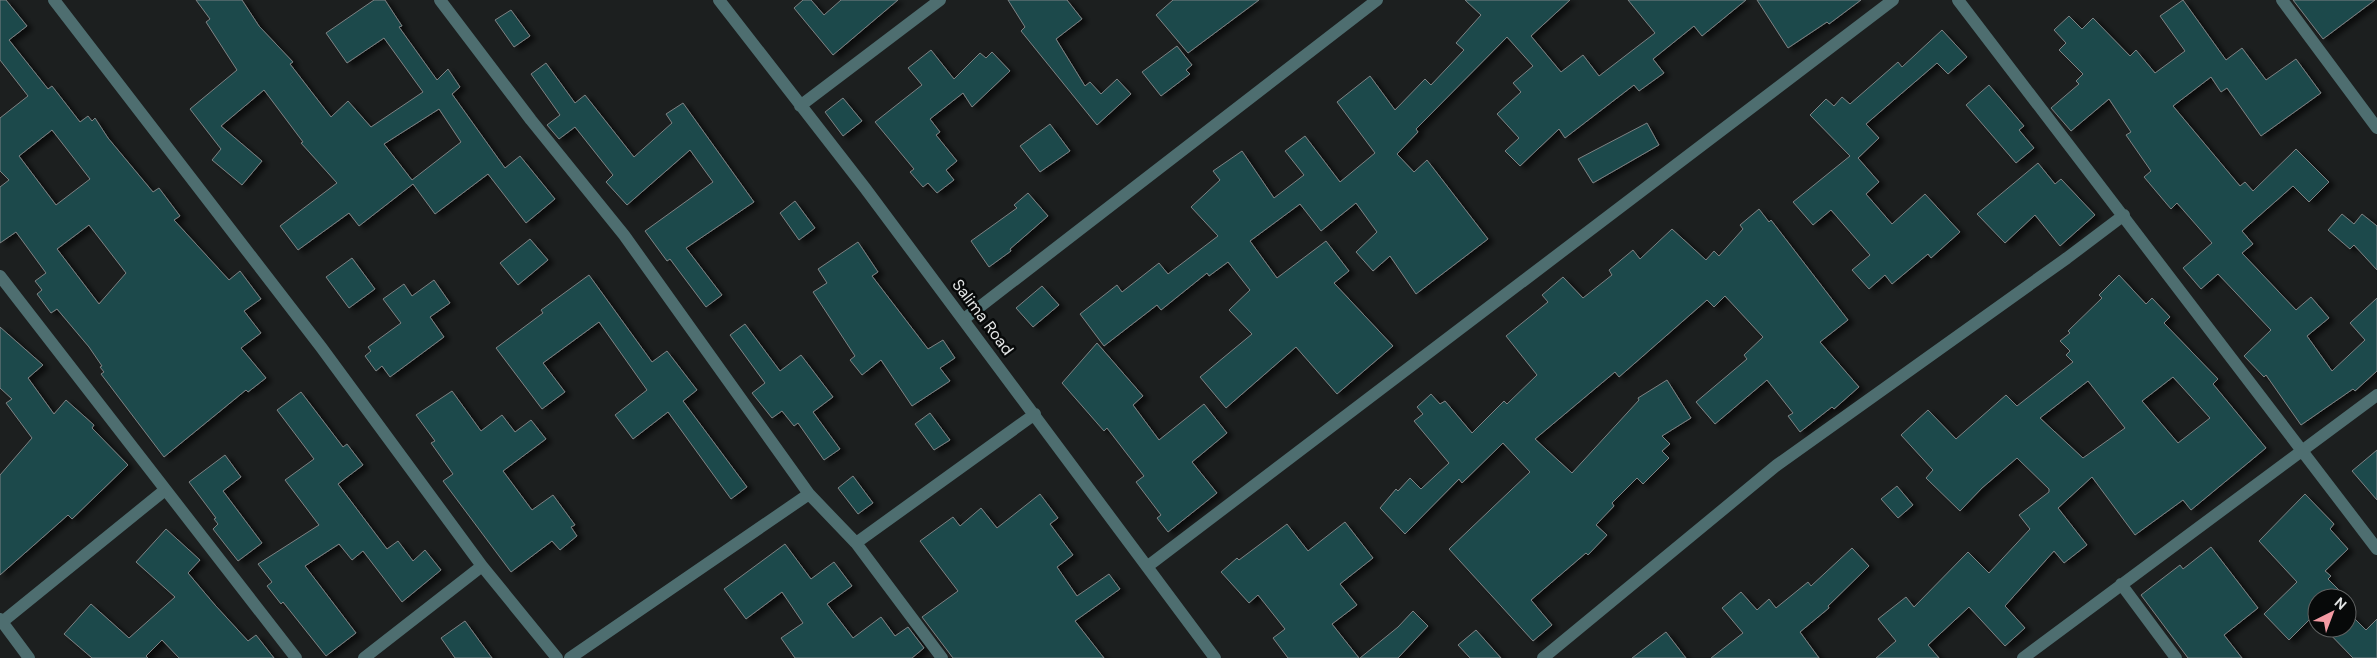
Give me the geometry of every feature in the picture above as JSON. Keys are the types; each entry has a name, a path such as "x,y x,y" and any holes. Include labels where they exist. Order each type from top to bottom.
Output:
{"street":[{"path":"54,0 309,331 482,566 558,658"},
{"path":"440,0 531,120 624,235 809,494 856,543 942,658"},
{"name":"Salima Road","path":"719,0 964,319 1215,658"},
{"path":"800,106 940,0"},
{"path":"964,319 1377,0"},
{"path":"1148,566 1892,0"},
{"path":"1958,0 2124,215 2377,549"},
{"path":"2282,0 2377,128"},
{"path":"1544,658 1777,465 2067,258 2124,215"},
{"path":"0,276 296,658"},
{"path":"2023,658 2302,452 2377,394"},
{"path":"856,543 1035,414"},
{"path":"29,658 1,621 165,490"},
{"path":"570,658 809,494"},
{"path":"364,658 482,566"},
{"path":"2121,584 2176,658"}],"building":[{"path":"0,0 6,0 27,26 9,40 48,89 52,86 80,122 88,116 92,121 95,118 108,138 153,192 159,188 180,216 174,220 229,280 240,271 261,299 244,311 261,333 241,348 266,378 248,392 246,390 164,457 101,374 104,372 100,367 102,366 89,347 57,309 51,313 37,294 42,290 35,281 46,273 16,232 0,243 0,187 9,180 0,171 0,118 28,96 0,60","holes":["52,130 90,179 56,205 19,156","89,225 126,273 99,304 57,249"]},
{"path":"196,0 242,0 259,26 293,62 290,64 331,117 348,101 371,127 423,92 384,38 347,63 326,33 374,0 385,0 402,26 399,27 437,80 448,69 460,87 452,94 505,168 520,156 555,199 526,223 488,174 435,214 413,184 359,226 349,213 298,250 280,226 337,183 301,143 303,142 264,90 221,126 262,161 242,185 212,160 221,149 190,109 237,70 206,22 210,19","holes":["439,109 461,142 412,180 384,144"]},
{"path":"803,0 811,0 824,15 841,0 898,0 833,55 794,8"},
{"path":"1008,0 1067,0 1082,19 1056,39 1085,86 1090,82 1101,94 1117,79 1131,94 1097,125 1021,31 1025,27"},
{"path":"1173,0 1259,0 1188,53 1156,15"},
{"path":"1465,0 1570,0 1531,36 1561,72 1583,55 1599,76 1655,33 1628,0 1746,0 1702,36 1694,26 1653,59 1664,73 1639,91 1634,85 1565,138 1559,129 1520,166 1505,151 1519,138 1497,114 1521,92 1513,83 1533,66 1507,37 1416,129 1418,132 1397,154 1414,172 1427,160 1488,239 1416,294 1390,256 1373,271 1356,252 1377,232 1356,203 1321,231 1300,204 1250,241 1277,278 1326,241 1349,271 1334,283 1393,346 1337,394 1296,347 1226,408 1200,377 1252,334 1229,310 1250,290 1228,262 1209,276 1207,273 1161,310 1157,305 1104,346 1080,314 1117,285 1122,292 1159,263 1168,274 1218,236 1191,207 1220,180 1213,171 1242,151 1274,198 1304,175 1285,151 1305,136 1340,182 1375,153 1337,102 1370,76 1395,110 1425,79 1431,85 1464,50 1456,43 1481,15"},
{"path":"1757,0 1861,0 1829,24 1827,22 1788,48"},
{"path":"2183,0 2226,60 2242,48 2266,80 2296,59 2321,93 2261,136 2227,88 2221,92 2211,77 2173,106 2240,186 2245,182 2253,191 2296,149 2329,182 2309,202 2293,186 2242,231 2253,244 2242,253 2296,310 2311,297 2329,318 2307,336 2332,371 2365,340 2350,323 2377,298 2377,371 2355,391 2353,389 2301,425 2266,375 2264,377 2244,356 2271,330 2218,274 2201,289 2183,268 2212,243 2177,203 2171,209 2144,177 2151,171 2126,135 2131,132 2109,99 2071,131 2051,108 2079,84 2076,81 2083,74 2059,50 2066,43 2054,30 2069,16 2082,29 2093,18 2130,56 2136,50 2155,73 2185,51 2160,16"},
{"path":"2293,0 2375,0 2323,39"},
{"path":"511,10 530,36 514,47 495,20"},
{"path":"1942,30 1967,57 1948,74 1937,63 1866,124 1879,138 1858,158 1879,182 1866,194 1892,224 1925,194 1960,232 1931,258 1928,254 1892,284 1885,275 1869,289 1852,270 1870,255 1831,210 1813,225 1793,202 1850,156 1810,115 1826,99 1834,106 1842,97 1850,104 1898,62 1902,67"},
{"path":"1177,46 1192,65 1186,70 1190,74 1161,96 1142,72"},
{"path":"931,50 954,79 980,53 986,58 992,52 1010,71 972,107 963,93 930,119 940,132 936,135 957,161 946,170 954,180 937,193 928,183 923,187 910,172 914,169 875,122 922,85 908,68"},
{"path":"546,63 575,103 585,95 634,157 672,123 666,114 683,103 754,202 686,248 722,295 706,307 670,259 667,261 645,231 713,182 690,150 627,205 606,182 613,175 575,127 559,139 547,125 560,115 531,74"},
{"path":"1989,85 2024,126 2019,130 2034,148 2016,163 1966,105"},
{"path":"843,98 862,121 843,136 825,112"},
{"path":"1647,123 1659,145 1593,183 1578,159"},
{"path":"1050,124 1070,151 1040,172 1020,146"},
{"path":"2038,163 2055,184 2061,179 2095,215 2060,246 2035,215 2005,243 1977,214"},
{"path":"1028,193 1048,216 1010,249 1011,251 989,267 971,241 1017,208 1014,205"},
{"path":"795,201 815,228 799,240 780,213"},
{"path":"1759,209 1769,222 1771,220 1848,320 1820,342 1859,387 1834,409 1832,407 1800,432 1788,416 1793,413 1767,380 1715,424 1696,402 1747,359 1744,355 1763,337 1725,296 1714,307 1707,300 1619,377 1615,372 1535,439 1572,473 1639,400 1638,398 1667,380 1691,418 1662,436 1670,444 1662,451 1669,458 1643,484 1637,478 1612,503 1614,506 1596,525 1607,535 1588,555 1586,553 1531,600 1552,625 1533,641 1449,549 1530,472 1503,443 1462,483 1459,479 1405,534 1380,508 1396,489 1398,491 1410,478 1421,489 1449,463 1414,421 1423,414 1417,407 1431,394 1440,404 1445,401 1472,433 1504,401 1507,404 1537,375 1506,336 1548,302 1542,295 1563,277 1583,298 1612,275 1609,270 1633,250 1640,259 1672,229 1706,260 1714,251 1719,256 1743,229 1740,225"},
{"path":"2342,214 2354,224 2362,214 2377,226 2377,270 2354,245 2350,249 2328,230"},
{"path":"530,239 548,260 518,285 500,263"},
{"path":"858,242 878,272 872,276 928,349 943,340 955,358 940,368 950,381 912,406 881,360 862,375 850,360 855,356 813,292 827,283 818,269"},
{"path":"352,258 375,289 349,308 326,277"},
{"path":"589,275 652,362 667,351 697,390 683,401 747,487 731,499 668,412 633,439 615,415 647,390 599,322 543,363 565,392 542,409 496,348 543,313 541,310"},
{"path":"2119,275 2146,304 2152,298 2170,317 2164,323 2218,379 2213,384 2266,448 2191,510 2183,500 2135,535 2092,477 2058,508 2087,545 2064,563 2054,551 2005,606 2025,628 2005,646 1969,607 1928,645 1939,658 1876,658 1896,641 1878,619 1906,597 1914,607 1968,552 1989,573 2030,529 2019,515 2049,492 2049,489 2017,458 1982,488 1960,511 1926,478 1933,470 1901,435 1928,410 1956,439 2006,395 2017,406 2073,362 2066,355 2070,351 2060,341 2070,333 2068,331 2102,298 2099,295","holes":["2173,377 2210,418 2178,443 2142,401","2088,381 2125,428 2083,458 2040,418"]},
{"path":"434,280 450,303 430,317 444,337 390,377 382,366 376,371 365,356 371,351 368,347 401,323 383,299 404,284 412,296"},
{"path":"1042,286 1059,305 1033,327 1016,308"},
{"path":"745,324 780,371 801,355 833,397 813,412 840,449 824,460 798,423 794,426 782,411 772,418 752,393 765,383 730,335"},
{"path":"0,327 43,365 28,378 54,414 66,400 94,425 92,428 128,465 72,519 68,515 0,575 0,475 32,438 6,403 12,399 0,388"},
{"path":"1097,343 1143,396 1133,405 1159,440 1204,404 1227,433 1192,462 1217,493 1168,532 1157,518 1161,515 1136,482 1144,476 1107,428 1104,431 1062,383"},
{"path":"452,391 481,431 502,415 515,432 531,420 546,439 503,471 532,510 553,495 575,525 571,527 577,536 560,550 552,541 511,572 443,481 453,474 431,443 435,441 416,415"},
{"path":"301,392 343,447 347,444 363,465 338,484 387,549 398,541 413,561 425,550 441,570 402,602 363,551 352,560 339,544 305,566 356,633 326,656 283,602 281,604 267,586 272,582 258,564 319,525 285,480 314,459 277,410"},
{"path":"930,413 950,440 934,450 915,424"},
{"path":"2377,450 2377,500 2352,471"},
{"path":"225,455 241,477 223,491 262,543 238,561 213,529 218,524 214,519 216,518 189,482"},
{"path":"853,476 873,503 858,514 838,488"},
{"path":"1897,486 1913,505 1898,518 1881,499"},
{"path":"1040,494 1058,518 1050,524 1073,555 1057,567 1077,596 1109,574 1120,589 1075,621 1104,658 953,658 922,617 958,591 920,541 953,517 960,526 981,508 997,528"},
{"path":"2305,494 2334,524 2330,529 2348,549 2325,571 2331,576 2328,579 2337,588 2307,588 2307,622 2289,640 2264,614 2297,582 2259,541"},
{"path":"1345,522 1373,558 1340,584 1357,605 1332,624 1359,658 1288,658 1273,638 1285,629 1258,595 1249,603 1221,572 1237,558 1239,560 1287,524 1308,551"},
{"path":"166,529 200,560 188,573 248,641 256,635 274,658 179,658 162,640 146,656 148,658 92,658 64,634 91,604 129,638 175,597 136,562"},
{"path":"785,544 811,579 834,562 852,586 827,604 853,638 881,617 895,636 908,627 924,648 912,658 795,658 781,638 803,623 782,592 746,619 724,589"},
{"path":"2211,547 2258,608 2224,635 2242,658 2188,658 2141,595 2180,565 2183,569"},
{"path":"1852,548 1869,566 1828,606 1829,608 1800,632 1819,658 1711,658 1743,633 1722,608 1741,592 1757,610 1769,599 1776,608 1808,582 1811,586"},
{"path":"1413,611 1428,626 1398,658 1360,658 1398,627"},
{"path":"2377,619 2377,658 2353,658 2334,638 2357,638 2357,621 2366,630"},
{"path":"465,621 492,658 455,658 441,638"},
{"path":"1476,630 1501,658 1470,658 1458,645"},
{"path":"1666,632 1686,658 1632,658"}]}
